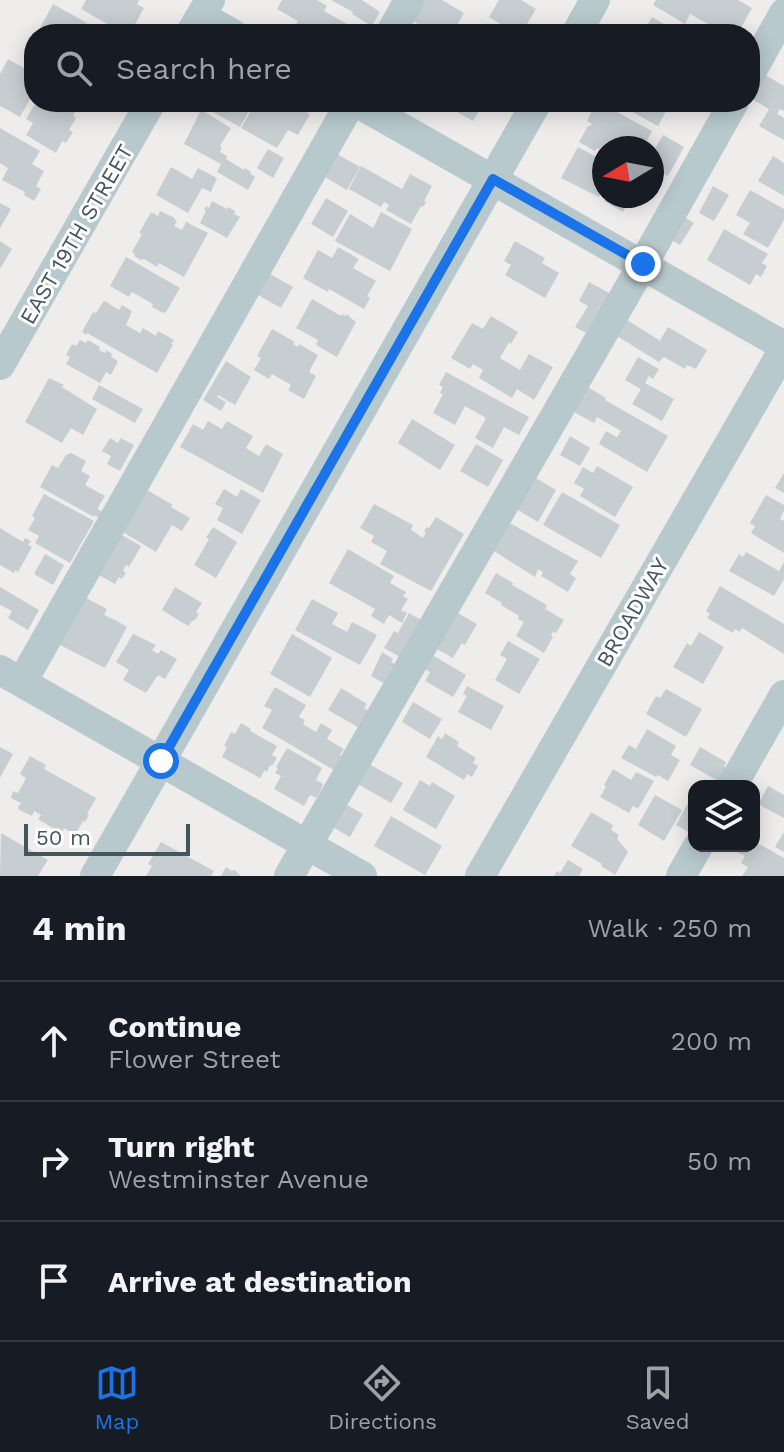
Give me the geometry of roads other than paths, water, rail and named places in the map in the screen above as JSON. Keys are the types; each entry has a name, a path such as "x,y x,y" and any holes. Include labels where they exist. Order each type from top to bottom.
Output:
{"street":[{"path":"396,24 409,0"},
{"path":"582,24 595,0"},
{"path":"760,56 784,13"},
{"name":"EAST 19TH STREET","path":"0,365 145,112"},
{"path":"348,112 11,676 362,876"},
{"path":"372,112 784,347"},
{"path":"95,876 531,112"},
{"path":"289,876 728,112"},
{"name":"BROADWAY","path":"480,876 784,347"},
{"path":"735,780 784,695"},
{"path":"681,876 695,852"}]}
